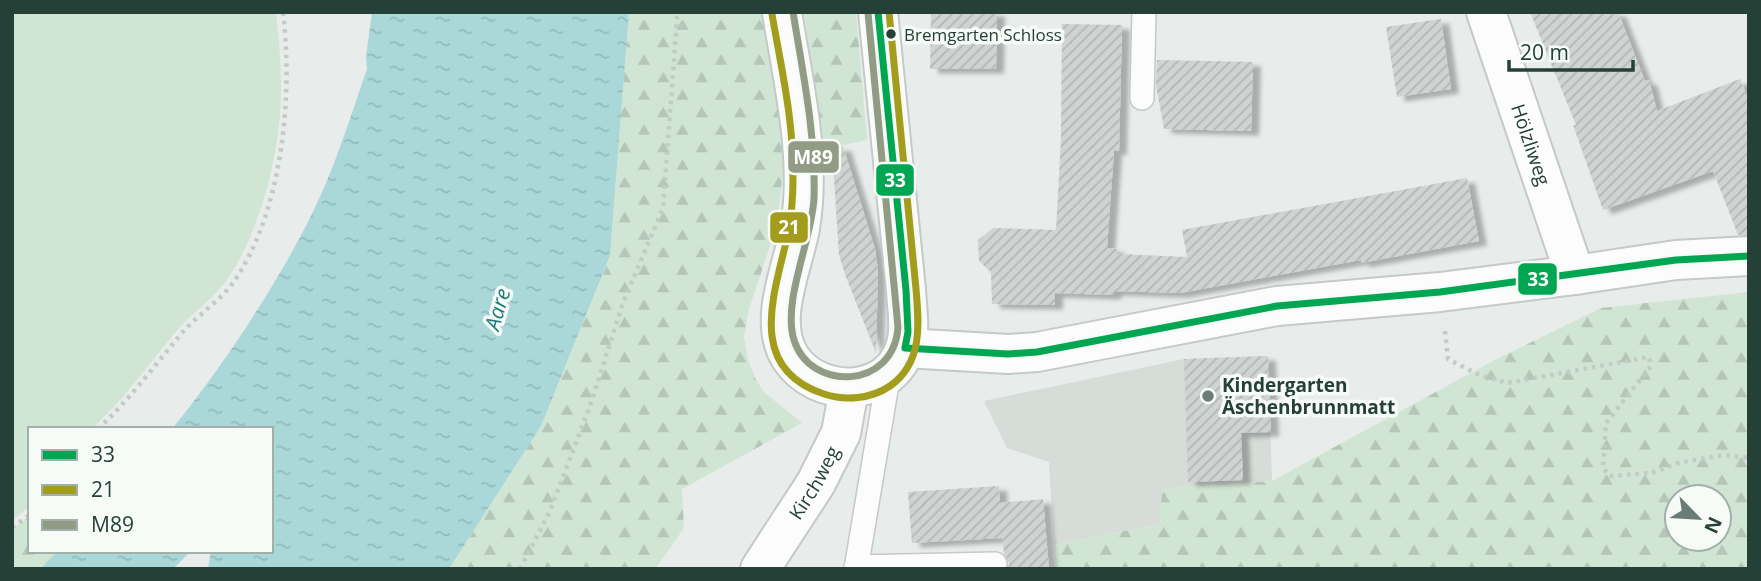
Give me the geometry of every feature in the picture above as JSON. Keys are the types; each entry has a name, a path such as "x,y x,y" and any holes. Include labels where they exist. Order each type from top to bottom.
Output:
{"street":[{"path":"782,12 804,154 800,227 783,306 781,328 789,356 805,376 831,387 849,389 877,380 897,360 908,332 878,12"},
{"name":"Hölzliweg","path":"1486,12 1575,275"},
{"path":"897,360 1037,352 1277,306 1440,292 1676,260 1749,256"},
{"name":"Kirchweg","path":"760,569 816,483 829,458 841,433 849,389"}],"lane":[{"path":"1142,98 1144,12"},
{"path":"897,360 856,568 995,565"}],"path":[{"path":"100,427 186,329 221,297 235,280 249,254 268,203 285,117 287,82 283,12"},
{"path":"520,569 550,510 590,406 623,303 663,208 677,19 675,12"},
{"path":"1464,367 1507,383 1649,357 1651,366 1606,423 1603,468 1606,473 1610,476 1652,473 1678,463 1724,455 1749,458"},
{"path":"12,527 28,516"}],"shaded area":[{"path":"1268,356 1272,481 1162,489 1160,524 1054,545 1049,462 1007,448 984,401 1184,359"}],"green space":[{"path":"12,12 276,12 281,81 279,129 269,182 242,255 218,291 182,325 125,395 93,427 28,427 28,508 12,521"},
{"path":"629,12 764,12 785,154 777,225 749,309 744,336 748,360 764,392 802,423 682,489 684,528 655,569 449,569 541,426 610,257"},
{"path":"804,12 856,12 867,140 824,149"},
{"path":"1749,292 1749,569 1056,569 1054,545 1160,524 1162,489 1272,481 1491,362 1601,308"},
{"path":"28,517 28,553 56,553 38,568 12,569 12,529"}],"water":[{"name":"Aare","path":"372,12 629,12 610,256 541,426 449,569 208,569 211,553 273,553 273,427 174,427 248,325 312,214 335,160 367,69"},
{"path":"56,553 189,553 173,569 40,569"}],"building":[{"path":"931,12 997,12 996,69 930,69"},
{"path":"1530,12 1618,12 1645,81 1649,80 1657,111 1740,79 1749,101 1749,234 1738,235 1713,171 1603,210 1573,125 1576,125"},
{"path":"1441,19 1451,89 1397,97 1386,27"},
{"path":"1062,24 1122,25 1119,151 1114,150 1107,248 1117,249 1117,254 1187,257 1182,230 1467,178 1479,241 1180,293 1055,293 1055,305 992,304 991,272 979,261 978,240 993,228 1056,230 1061,139"},
{"path":"1157,60 1253,62 1251,131 1164,129 1156,85"},
{"path":"843,146 875,249 878,271 876,353 839,255 832,148"},
{"path":"1268,356 1271,432 1241,433 1243,480 1188,482 1184,359"},
{"path":"999,486 1000,503 1043,499 1049,569 1008,569 1009,563 1004,553 1002,538 912,543 908,492"}],"transit line":[{"name":"M89","path":"793,12 811,128 814,198 795,289 791,324 794,340 803,357 816,369 850,377 868,373 882,363 893,348 898,327 868,13"},
{"name":"33","path":"878,12 906,290 908,332 905,348"},
{"name":"21","path":"772,14 783,74 793,156 789,229 773,300 771,324 774,345 782,365 798,382 824,394 849,398 875,394 901,377 914,354 918,329 889,12"},
{"name":"33","path":"905,348 1008,354 1037,352 1277,306 1440,292 1676,260 1749,256"}],"place":[{"name":"Bremgarten Schloss","path":"891,34"},
{"name":"Kindergarten Äschenbrunnmatt","path":"1208,396"}]}
